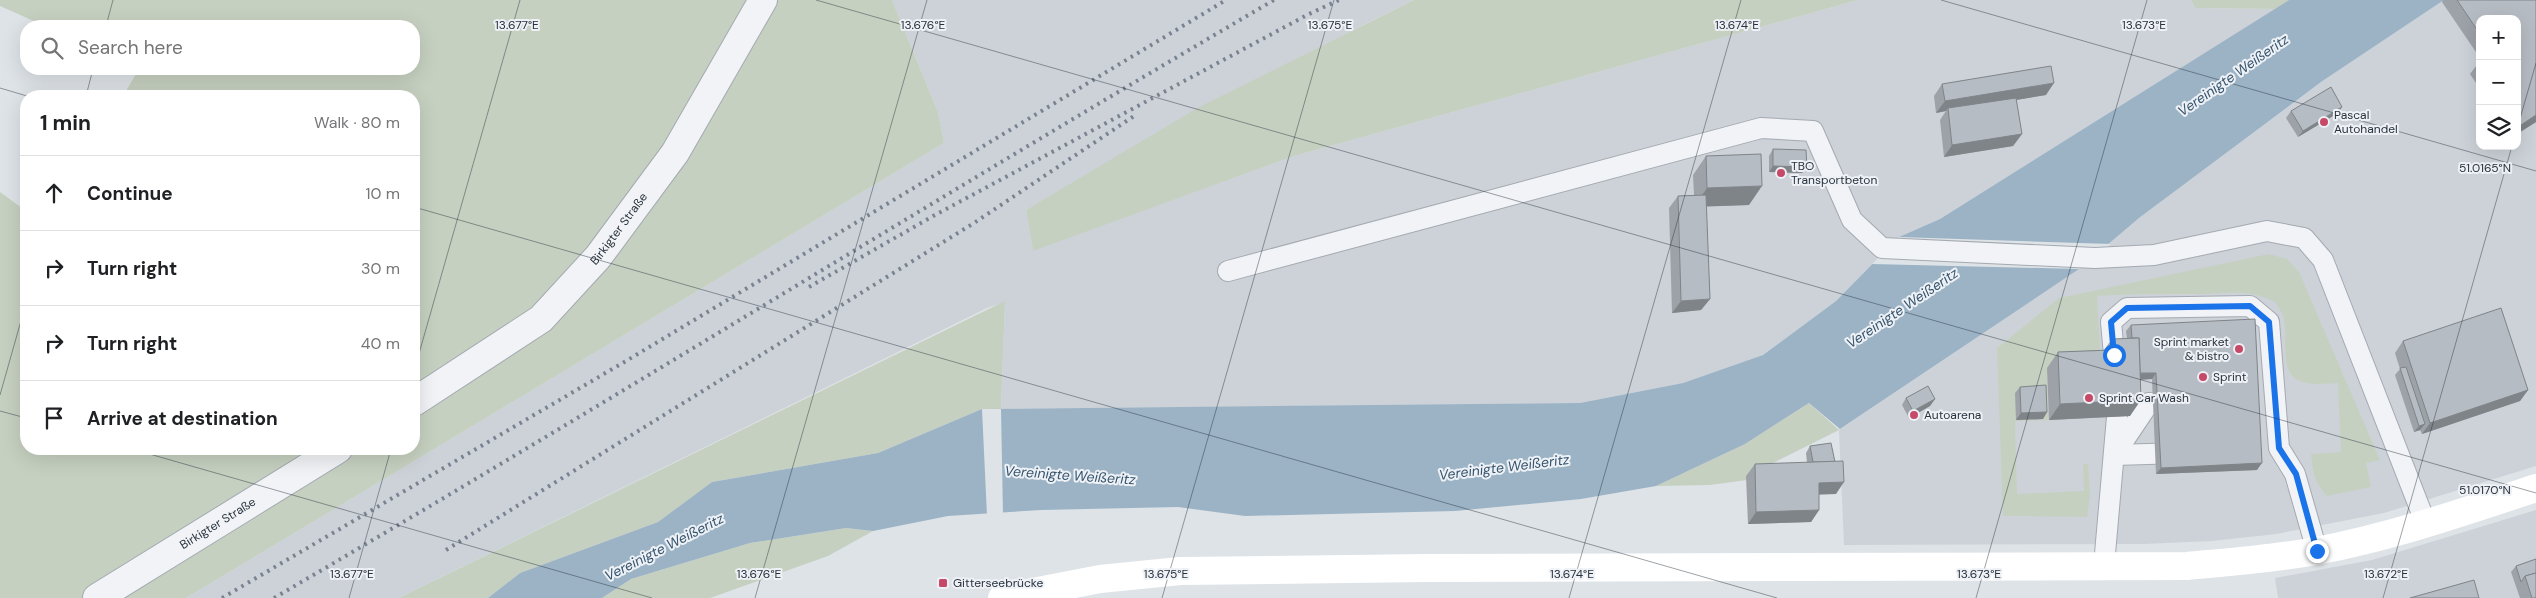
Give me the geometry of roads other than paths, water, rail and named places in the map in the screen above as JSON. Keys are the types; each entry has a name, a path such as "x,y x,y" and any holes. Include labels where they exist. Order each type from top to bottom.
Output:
{"main road":[{"path":"1002,598 1100,579 1180,571 2186,566 2255,560 2317,551 2426,524 2536,488"}],"street":[{"name":"Birkigter Straße","path":"420,398 541,319 598,257 675,153 763,0"},
{"name":"Birkigter Straße","path":"97,598 328,455"}],"lane":[{"path":"1228,271 1761,128 1813,131 1852,220 1882,248 2095,258 2154,255 2268,231 2304,238 2323,260 2426,524"},
{"path":"2114,355 2111,322 2127,308 2250,306 2269,322 2265,399 2269,449 2296,474 2317,551"},
{"path":"2114,456 2149,403 2197,401"},
{"path":"2104,565 2117,417"},
{"path":"2114,456 2201,452"}],"water":[{"name":"Vereinigte Weißeritz","path":"2289,0 2444,0 2321,82 2139,218 2079,269 1840,429 1809,403 1745,444 1656,486 1581,499 1455,511 1245,516 1178,507 1041,510 948,516 873,531 846,528 750,543 631,579 602,598 488,598 520,573 658,522 712,482 878,453 982,409 1580,403 1683,383 1763,355 1836,301 1899,237 1940,219"}],"railway":[{"path":"222,598 626,361 1226,0"},
{"path":"274,598 1274,0"},
{"path":"809,287 935,215 1307,15 1339,0"},
{"path":"446,550 974,223 1137,114"}],"place":[{"name":"Pascal Autohandel","path":"2324,122"},
{"name":"TBO Transportbeton","path":"1781,173"},
{"name":"Sprint market & bistro","path":"2239,349"},
{"name":"Sprint","path":"2203,377"},
{"name":"Sprint Car Wash","path":"2089,398"},
{"name":"Autoarena","path":"1914,415"},
{"name":"Gitterseebrücke","path":"943,583"}]}
